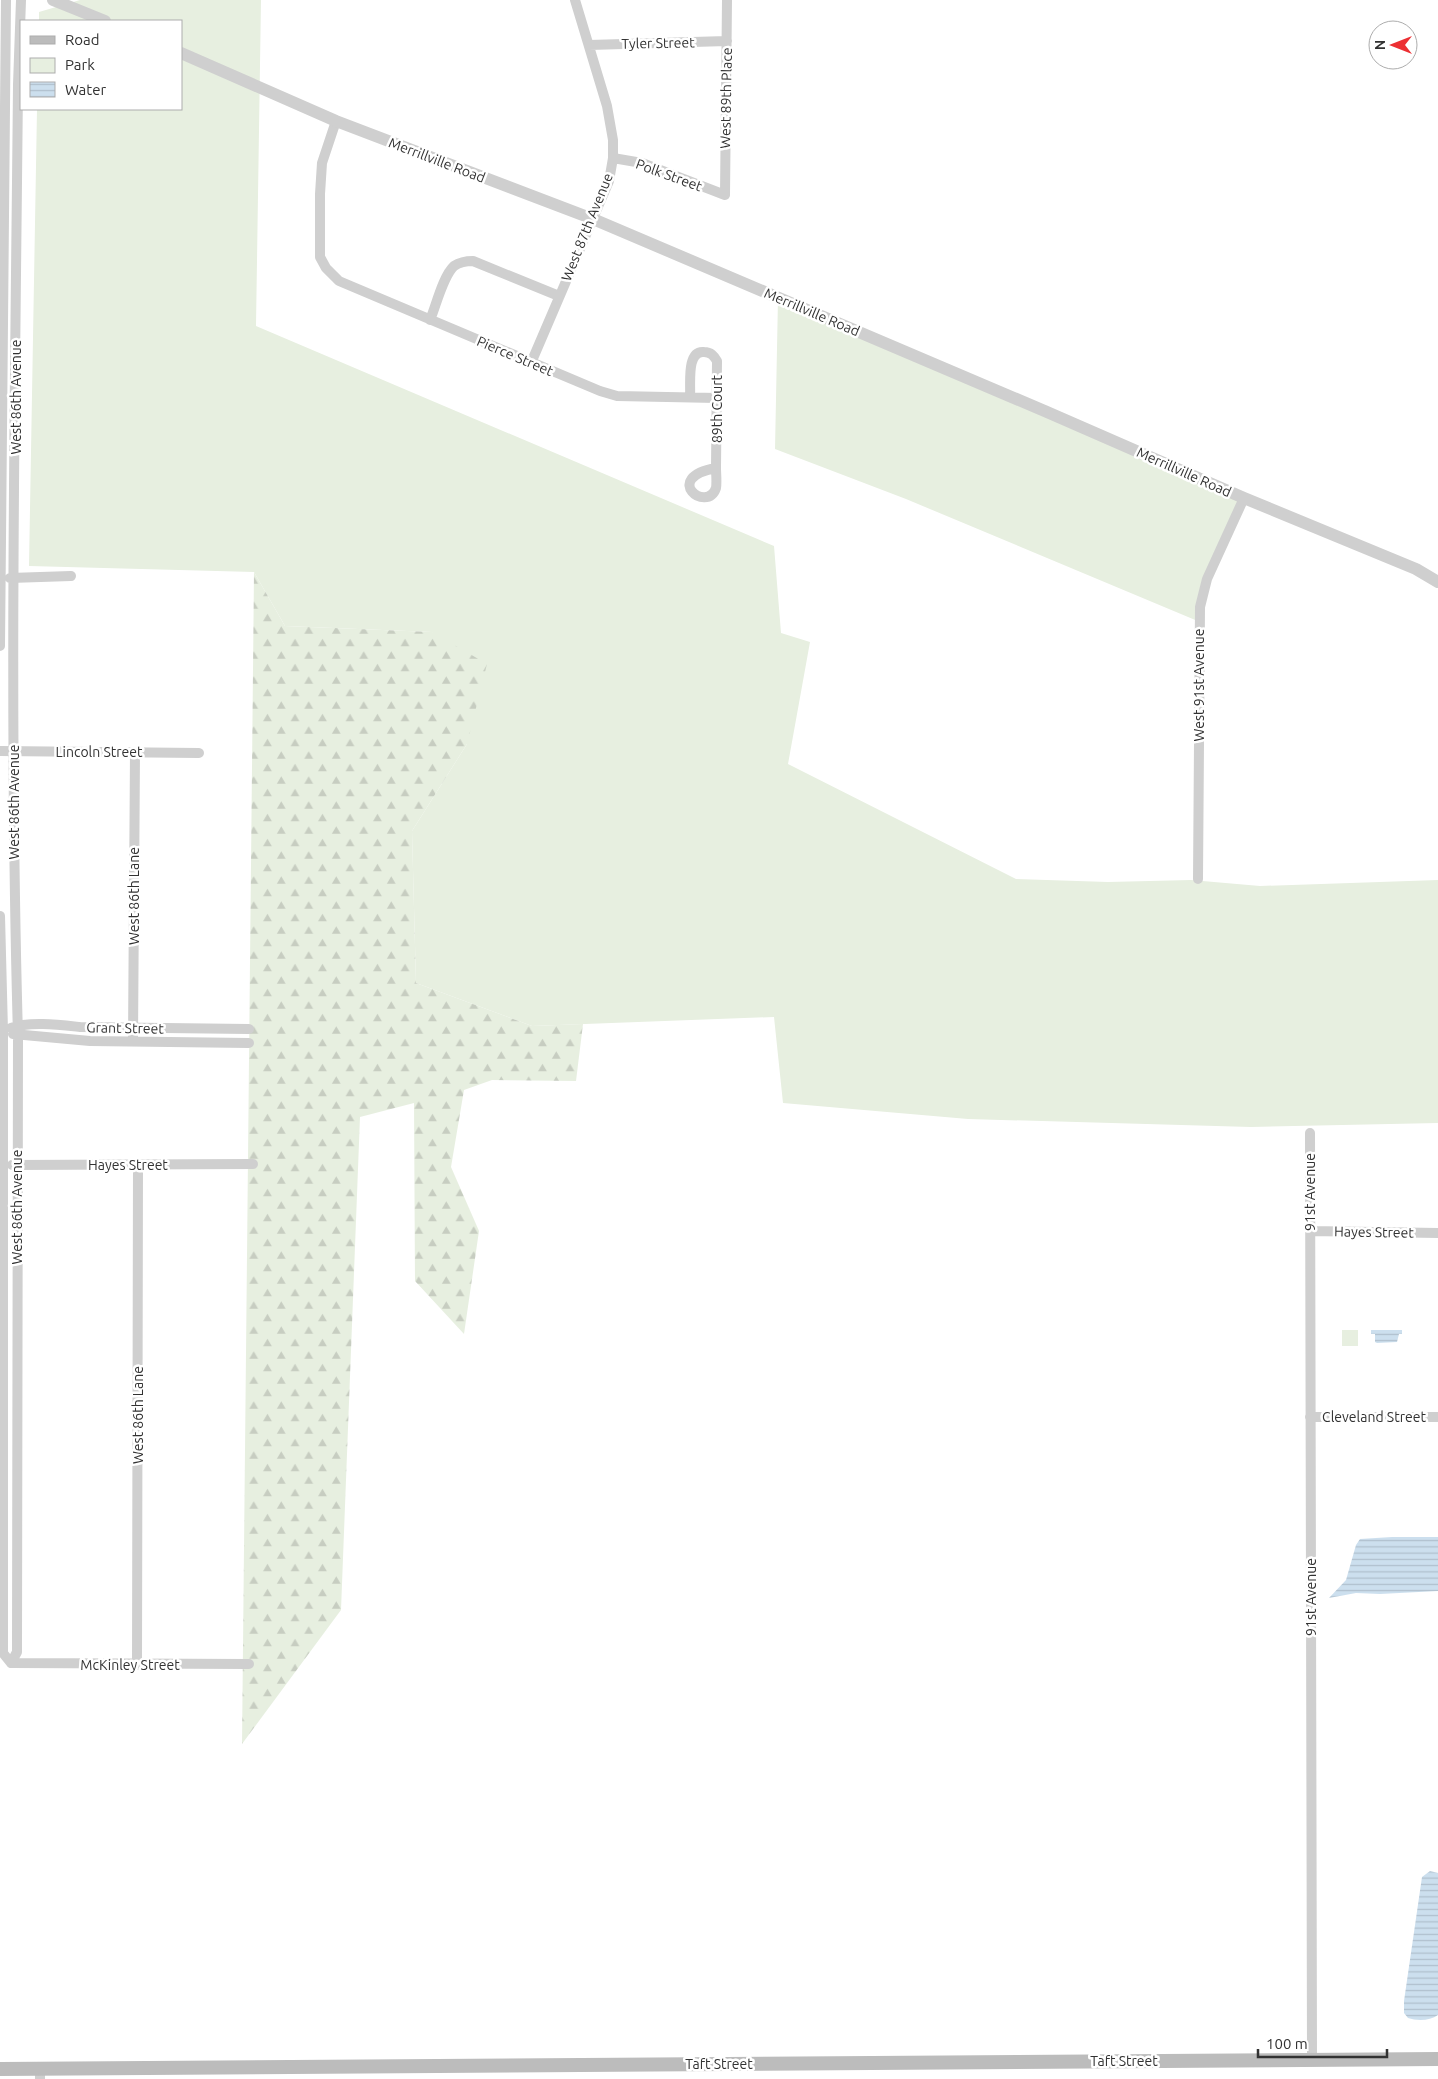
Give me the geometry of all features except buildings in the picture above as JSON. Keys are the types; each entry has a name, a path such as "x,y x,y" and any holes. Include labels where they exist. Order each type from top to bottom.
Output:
{"main road":[{"name":"Taft Street","path":"0,2069 40,2074 1438,2059"}],"street":[{"name":"West 86th Avenue","path":"0,646 2,78 6,0"},
{"name":"West 86th Avenue","path":"20,20 21,0"},
{"path":"54,0 103,20"},
{"name":"West 87th Avenue","path":"532,363 609,181 613,158 613,140 607,106 575,0"},
{"name":"West 89th Place","path":"725,195 727,0"},
{"name":"West 86th Avenue","path":"0,916 3,1166 3,1652 11,1664 17,1652 18,1031 14,944 14,578 20,28"},
{"name":"Tyler Street","path":"589,45 727,41"},
{"name":"Merrillville Road","path":"182,53 336,122 593,219 1244,498 1416,569 1438,582"},
{"path":"2,78 18,85"},
{"name":"Pierce Street","path":"336,122 322,163 320,186 320,257 326,268 339,282 616,396 717,398"},
{"name":"Polk Street","path":"613,158 642,163 725,195"},
{"path":"2,216 17,222"},
{"path":"430,320 449,272 463,262 473,261 559,296"},
{"name":"89th Court","path":"690,397 691,360 695,354 702,351 714,356 717,361 716,468"},
{"path":"1,436 16,436"},
{"name":"West 91st Avenue","path":"1198,880 1200,608 1207,579 1244,498"},
{"path":"0,578 71,576"},
{"name":"Lincoln Street","path":"0,751 199,752"},
{"name":"West 86th Lane","path":"133,1041 135,752"},
{"path":"1,944 14,944"},
{"name":"Grant Street","path":"2,1031 133,1028 249,1029"},
{"name":"Grant Street","path":"18,1031 90,1041 249,1043"},
{"name":"91st Avenue","path":"1310,1133 1312,2060"},
{"name":"Hayes Street","path":"3,1166 253,1164"},
{"name":"West 86th Lane","path":"137,1665 138,1165"},
{"name":"Hayes Street","path":"1310,1231 1438,1233"},
{"name":"Cleveland Street","path":"1310,1417 1438,1417"},
{"name":"McKinley Street","path":"11,1664 249,1664"}],"green space":[{"path":"80,0 261,0 256,326 774,546 781,633 810,642 788,764 1016,879 1108,882 1191,880 1260,886 1438,880 1438,1123 1251,1127 968,1119 783,1103 774,1017 532,1026 416,983 412,831 467,744 432,632 285,626 254,572 29,566 37,110 182,110 182,20 39,20 39,12"},
{"path":"778,298 1244,498 1207,579 1200,622 906,499 775,449"},
{"path":"254,572 285,626 432,632 487,664 467,744 412,831 416,983 532,1026 583,1024 576,1081 492,1080 464,1090 451,1167 479,1231 464,1334 415,1281 414,1103 360,1117 341,1610 242,1744"},
{"path":"1342,1330 1358,1330 1358,1346 1342,1346"}],"water":[{"path":"1371,1330 1402,1330 1402,1334 1399,1334 1397,1342 1377,1343 1375,1342 1375,1334 1371,1334"},
{"path":"1438,1537 1438,1591 1380,1594 1356,1593 1329,1598 1346,1580 1356,1545 1360,1539"},
{"path":"1430,1871 1438,1873 1438,2015 1423,2020 1415,2020 1408,2018 1404,2013 1404,2001 1422,1877"}]}
